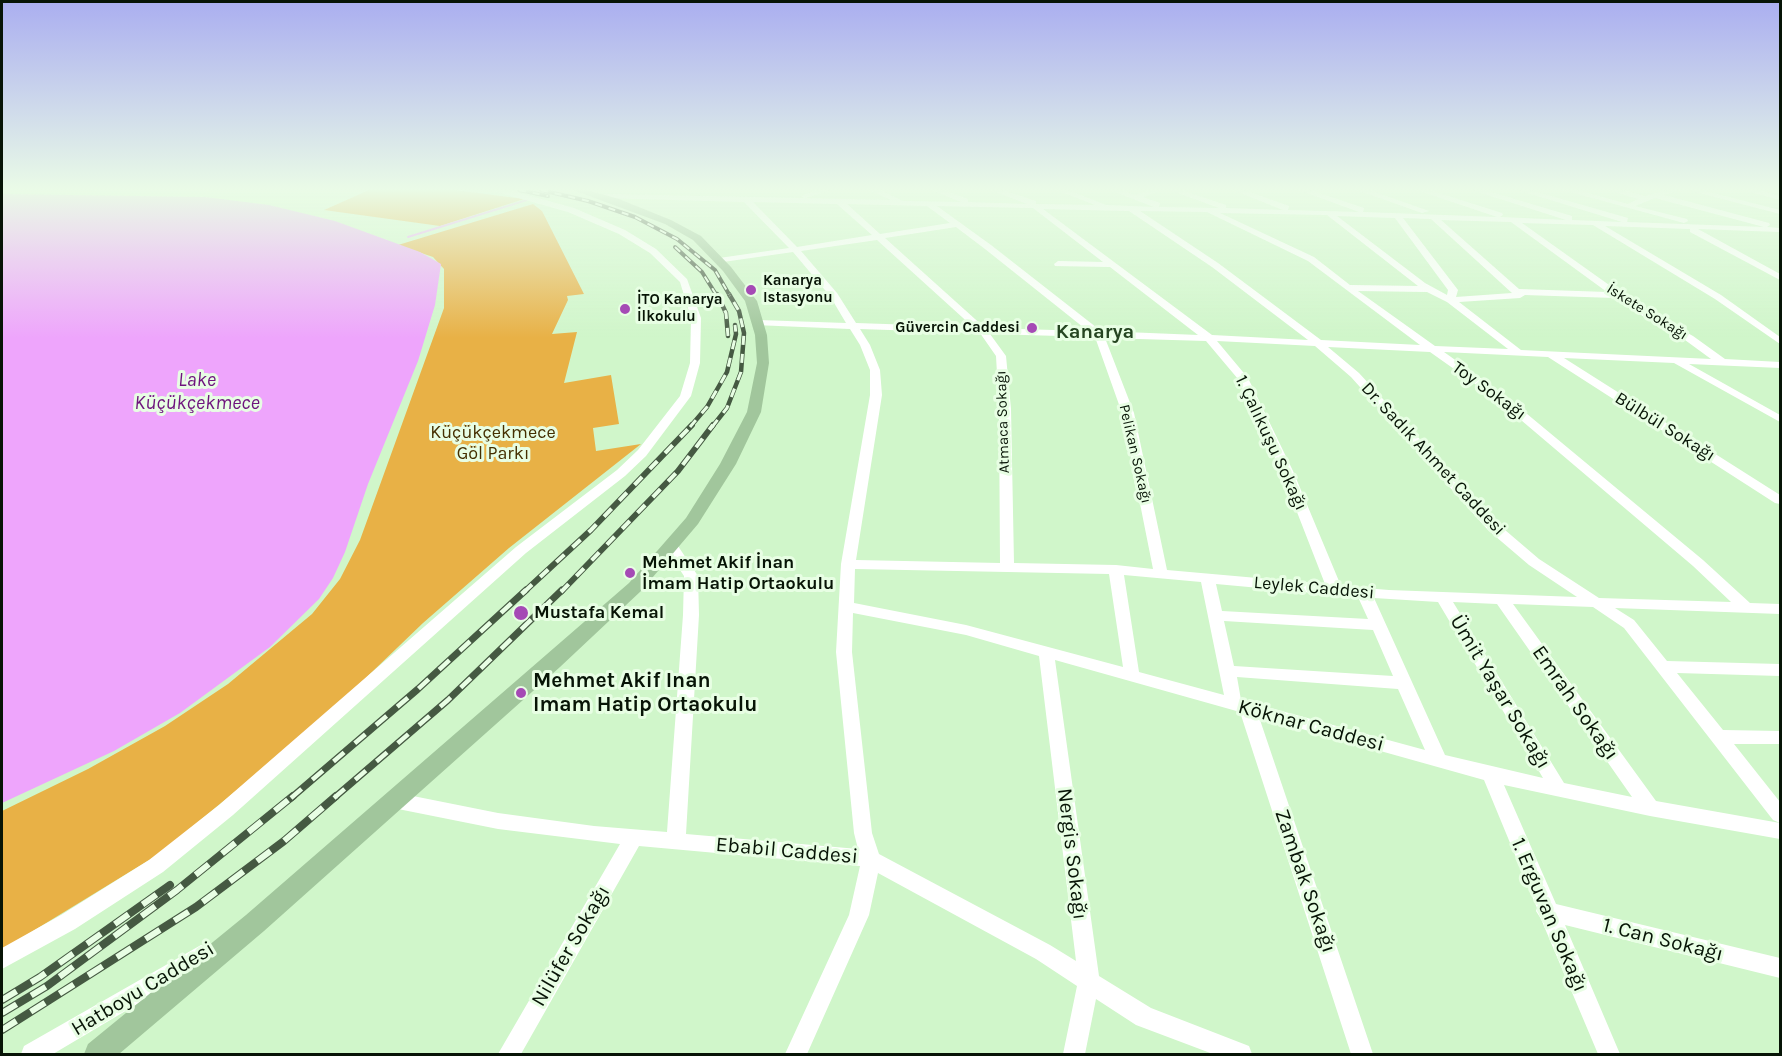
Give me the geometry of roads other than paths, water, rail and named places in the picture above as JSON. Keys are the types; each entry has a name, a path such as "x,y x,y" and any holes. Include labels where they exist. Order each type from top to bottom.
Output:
{"main road":[{"path":"98,1054 255,923 553,662 635,587 698,512 728,464 754,412 763,363 758,323 751,301 719,261 697,239"}],"street":[{"path":"2,959 68,922 156,866 226,810 521,550 621,473 642,453 674,414 685,396 695,363 696,318 688,286 653,251 636,239"},
{"path":"786,239 834,295 854,327 875,370 876,395 848,564 844,652 863,833 871,859 859,915 796,1054"},
{"path":"719,261 870,239"},
{"name":"Atmaca Sokağı","path":"880,239 983,331 1001,356 1007,567"},
{"path":"977,239 1099,335"},
{"name":"1. Çalıkuşu Sokağı","path":"1079,239 1109,265 1209,338 1243,378 1287,471 1335,590"},
{"name":"Dr. Sadık Ahmet Caddesi","path":"1176,239 1215,265 1318,343 1355,375 1493,526 1534,562 1629,624 1780,815"},
{"name":"Toy Sokağı","path":"1270,239 1311,259 1430,348 1499,396 1574,456 1745,607"},
{"path":"1361,239 1422,285 1450,300 1518,352"},
{"path":"1415,239 1454,290 1450,300"},
{"path":"1450,300 1520,295 1462,239"},
{"name":"İskete Sokağı","path":"1541,239 1651,318 1689,338 1723,362"},
{"path":"1619,239 1719,297 1780,341"},
{"path":"1711,239 1780,277"},
{"path":"1058,264 1109,265"},
{"path":"1348,288 1432,289"},
{"path":"1517,291 1617,295"},
{"path":"758,323 1209,338 1780,365"},
{"name":"Pelikan Sokağı","path":"1099,335 1128,413 1161,575"},
{"name":"Bülbül Sokağı","path":"1550,354 1780,500"},
{"name":"İskete Sokağı","path":"1674,360 1780,419"},
{"path":"670,546 691,576 691,615 676,841"},
{"name":"Leylek Caddesi","path":"848,564 1116,570 1364,593 1780,609"},
{"path":"1116,570 1132,676"},
{"name":"Zambak Sokağı","path":"1208,579 1227,671 1362,1054"},
{"path":"1364,593 1439,760"},
{"name":"Ümit Yaşar Sokağı","path":"1442,596 1558,788"},
{"name":"Emrah Sokağı","path":"1501,598 1650,808"},
{"name":"Köknar Caddesi","path":"846,607 966,630 1491,775 1650,808 1780,831"},
{"path":"1217,616 1379,625"},
{"name":"Nergis Sokağı","path":"1046,652 1089,982 1074,1054"},
{"path":"1663,667 1780,670"},
{"path":"1227,671 1404,683"},
{"path":"1718,736 1780,737"},
{"name":"1. Erguvan Sokağı","path":"1491,775 1546,911 1609,1054"},
{"name":"Ebabil Caddesi","path":"393,800 498,821 634,837 871,859 1043,952 1144,1017 1241,1054"},
{"name":"Nilüfer Sokağı","path":"508,1054 634,837"},
{"name":"1. Can Sokağı","path":"1546,911 1780,968"},
{"name":"Hatboyu Caddesi","path":"32,1054 255,923"}],"water":[{"name":"Lake Küçükçekmece","path":"2,239 385,239 420,252 441,264 435,305 418,361 368,484 345,552 333,578 319,599 270,647 180,713 114,751 2,803"}],"railway":[{"path":"677,239 715,270 730,296"},
{"path":"675,247 702,272 717,296"},
{"path":"717,294 726,313 728,336"},
{"path":"712,427 727,408 741,372 744,333 739,311 729,294"},
{"path":"690,427 707,407 727,372 736,334 735,325"},
{"path":"524,592 591,530 692,425"},
{"path":"561,592 678,471 713,425"},
{"path":"291,798 418,689 526,590"},
{"path":"334,798 448,700 562,590"},
{"path":"2,1013 47,986 177,890 293,796"},
{"path":"2,1030 196,907 284,841 336,796"},
{"path":"2,1000 40,977 170,885"}],"place":[{"name":"Kanarya Istasyonu","path":"751,290"},
{"name":"İTO Kanarya İlkokulu","path":"625,309"},
{"name":"Güvercin Caddesi","path":"1032,328"},
{"name":"Mehmet Akif İnan İmam Hatip Ortaokulu","path":"630,573"},
{"name":"Mustafa Kemal","path":"521,613"},
{"name":"Mehmet Akif Inan Imam Hatip Ortaokulu","path":"521,693"}],"district":[{"name":"Kanarya","path":"1095,332"}],"park label":[{"name":"Küçükçekmece Göl Parkı","path":"493,443"}]}
